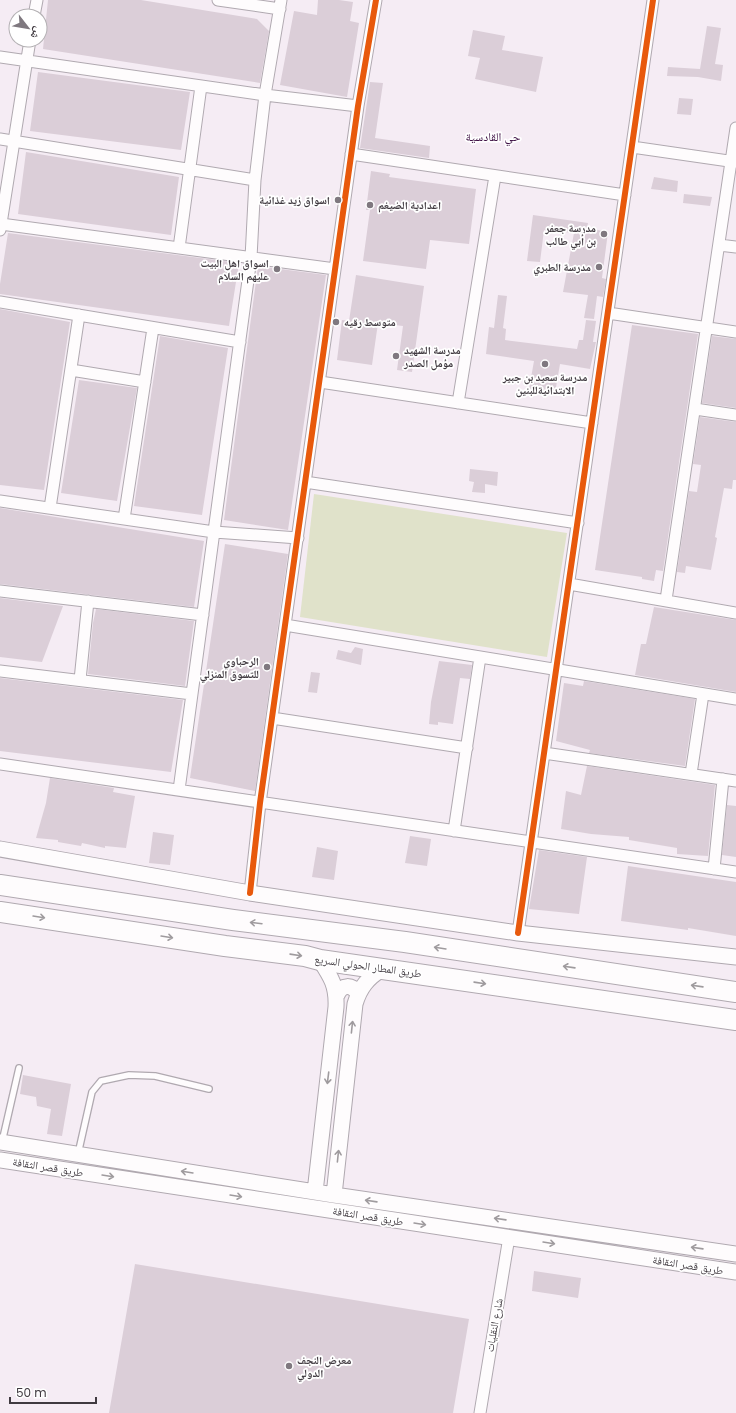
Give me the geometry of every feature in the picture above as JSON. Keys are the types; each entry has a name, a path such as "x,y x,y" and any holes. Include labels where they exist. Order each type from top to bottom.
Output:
{"highway":[{"path":"0,884 225,919 406,942 736,992"},
{"name":"طريق المطار الحولي السريع","path":"0,912 736,1020"},
{"path":"391,969 409,968 414,960 415,956 412,948 406,942"},
{"path":"460,980 455,972 455,963 460,955 469,952"}],"street":[{"path":"179,790 252,258 255,180 265,95 281,4 218,0"},
{"path":"250,893 260,802 351,154 376,0"},
{"path":"518,934 653,0"},
{"path":"29,48 0,227 179,248 335,269"},
{"path":"0,57 265,95 358,106"},
{"path":"179,248 201,86"},
{"path":"666,600 719,245 734,162 736,128"},
{"path":"0,139 255,180"},
{"path":"632,147 734,162"},
{"path":"351,154 625,195"},
{"path":"458,403 495,176"},
{"path":"719,245 736,247"},
{"path":"0,302 240,342"},
{"path":"608,313 736,332"},
{"path":"50,508 79,315"},
{"path":"124,519 153,328"},
{"path":"71,370 145,382"},
{"path":"320,382 592,423"},
{"path":"695,409 736,415"},
{"path":"306,482 578,523"},
{"path":"0,501 214,532 298,538"},
{"path":"569,584 736,613"},
{"path":"0,591 203,615"},
{"path":"80,680 88,601"},
{"path":"285,625 736,699"},
{"path":"454,831 480,657"},
{"path":"0,671 192,694"},
{"path":"691,774 703,694"},
{"path":"272,718 466,748"},
{"path":"544,753 736,780"},
{"path":"0,764 736,872"},
{"path":"714,869 723,779"},
{"path":"0,849 250,893 518,934 736,957"},
{"path":"315,1192 337,995 331,978 320,960"},
{"path":"334,1195 354,1011 358,994 365,982 391,969"},
{"path":"337,995 344,987 350,986 355,989 358,994"},
{"name":"طريق قصر الثقافة","path":"1,1142 334,1195 736,1254"},
{"name":"طريق قصر الثقافة","path":"0,1160 736,1272"},
{"name":"شارع النقليات","path":"480,1413 509,1237"}],"lane":[{"path":"1,1142 19,1068"},
{"path":"78,1154 92,1092 101,1081 129,1075 155,1076 209,1089"}],"green space":[{"path":"314,494 567,533 547,657 300,617"}],"building":[{"path":"48,0 141,0 257,19 269,31 260,83 43,49 48,48"},
{"path":"318,0 353,2 350,21 359,23 347,97 280,85 294,11 317,15"},
{"path":"707,26 721,28 715,64 723,65 721,81 698,77 667,76 668,67 700,69"},
{"path":"473,30 505,36 502,50 543,57 536,92 475,79 480,58 468,56"},
{"path":"38,72 190,92 181,150 30,131"},
{"path":"370,82 383,83 375,138 430,146 429,158 360,148"},
{"path":"679,98 693,99 691,115 677,114"},
{"path":"26,152 179,177 171,235 18,214"},
{"path":"371,171 390,174 389,177 476,189 469,244 430,240 426,269 363,261 370,210 366,210"},
{"path":"654,177 678,181 677,192 651,189"},
{"path":"684,194 712,197 710,206 683,203"},
{"path":"533,215 588,223 587,228 608,232 602,278 606,279 603,297 597,296 594,319 584,318 588,295 563,292 574,233 544,230 540,262 527,261"},
{"path":"8,233 239,263 229,326 0,294 0,284"},
{"path":"258,266 326,275 288,530 224,520"},
{"path":"356,275 424,286 412,372 397,370 403,326 378,323 372,365 337,360 342,320 349,321"},
{"path":"498,295 507,296 503,328 506,329 505,340 577,349 579,340 583,340 586,320 596,321 593,342 596,342 590,369 560,364 555,393 529,389 534,361 486,354 489,327 494,328"},
{"path":"0,309 70,322 44,490 0,485"},
{"path":"632,325 698,334 663,571 656,570 654,581 642,579 642,577 595,570"},
{"path":"160,336 228,348 202,515 134,506"},
{"path":"712,336 736,339 736,408 702,403"},
{"path":"79,380 137,388 117,501 61,493"},
{"path":"700,417 736,422 736,480 733,480 732,489 724,488 715,537 717,538 711,570 686,566 685,573 677,572 689,491 697,492 701,465 693,464"},
{"path":"470,469 498,472 497,486 485,484 485,493 472,492 474,482 469,481"},
{"path":"0,508 204,541 194,607 0,584"},
{"path":"225,544 288,554 255,791 190,778"},
{"path":"0,598 63,606 42,662 0,657"},
{"path":"654,607 736,620 736,692 635,675 641,644 646,644"},
{"path":"96,609 194,621 185,686 88,674 93,623"},
{"path":"355,647 363,649 361,665 336,659 338,650 351,653"},
{"path":"439,661 472,665 470,679 460,678 453,724 438,722 438,725 429,724 431,702"},
{"path":"311,672 320,673 317,693 308,692"},
{"path":"0,678 183,700 171,772 0,751"},
{"path":"584,681 695,699 685,766 589,753 590,750 556,741 564,683 583,686"},
{"path":"587,766 715,785 708,856 677,854 677,848 629,840 629,837 591,834 561,829 566,791 581,795"},
{"path":"50,778 114,788 113,792 135,796 126,848 105,846 105,848 82,843 81,846 58,842 58,840 36,838 46,803"},
{"path":"727,805 736,806 736,857 722,855"},
{"path":"153,832 174,835 170,865 149,863"},
{"path":"410,836 431,839 427,866 405,863"},
{"path":"317,847 338,851 334,880 312,877"},
{"path":"539,850 587,857 579,914 529,909"},
{"path":"628,866 736,882 736,936 688,928 688,930 621,921"},
{"path":"23,1075 71,1084 62,1136 47,1134 51,1109 37,1106 36,1097 20,1094"},
{"name":"معرض النجف الدولي","path":"135,1264 469,1319 453,1413 109,1413"},
{"path":"534,1271 581,1278 578,1298 532,1291"}],"cycle path":[{"path":"250,893 260,803 358,106 376,0"},
{"path":"518,933 653,0"}],"place":[{"name":"اسواق زيد غذائية","path":"338,200"},
{"name":"اعدادية الضيغم","path":"370,205"},
{"name":"مدرسة جعفر بن أبي طالب","path":"604,234"},
{"name":"مدرسة الطبري","path":"599,267"},
{"name":"اسواق اهل البيت عليهم السلام","path":"277,269"},
{"name":"متوسط رقيه","path":"336,322"},
{"name":"مدرسة الشهيد مؤمل الصدر","path":"396,356"},
{"name":"مدرسة سعيد بن جبير الابتدائيةللبنين","path":"545,364"},
{"name":"الرحباوي للتسوق المنزلي","path":"267,667"},
{"name":"معرض النجف الدولي","path":"289,1366"}],"district":[{"name":"حي القادسية","path":"493,137"}]}
